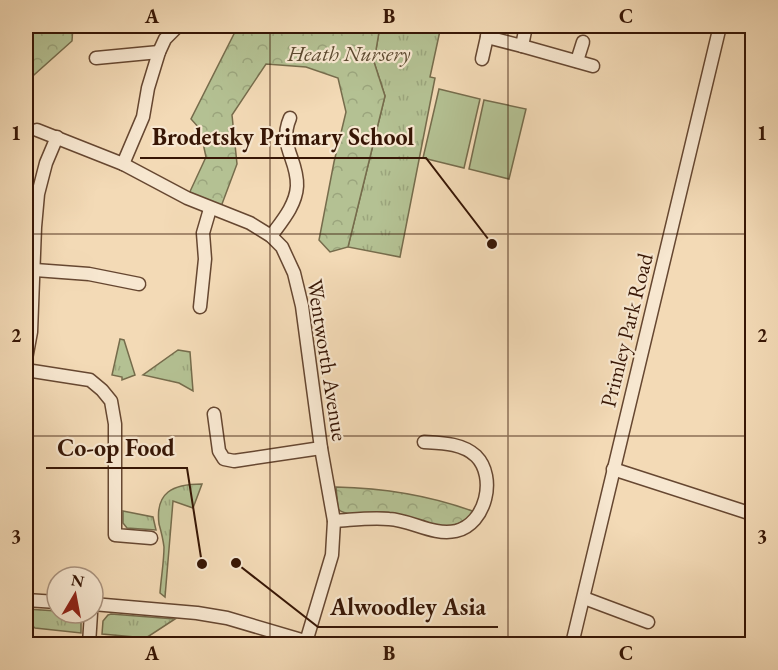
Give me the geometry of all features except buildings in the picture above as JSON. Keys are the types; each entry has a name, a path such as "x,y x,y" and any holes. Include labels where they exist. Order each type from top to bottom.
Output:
{"street":[{"path":"123,164 143,117 148,88 159,52 165,39 178,26"},
{"path":"522,46 526,26"},
{"name":"Primley Park Road","path":"572,645 720,26"},
{"path":"482,59 488,31 522,46 593,66"},
{"path":"577,61 583,42"},
{"path":"96,58 159,52"},
{"path":"271,236 292,205 297,186 292,159 285,144 286,128 290,118"},
{"name":"Wentworth Avenue","path":"37,130 123,164 210,209 250,223 271,236 282,247 294,273 302,306 321,448 334,521 332,555 310,643"},
{"path":"26,359 31,332 38,194 46,163 57,136"},
{"path":"200,307 205,259 203,234 210,209"},
{"path":"35,270 89,274 139,284"},
{"path":"26,370 90,380 111,401 115,424 115,535 151,538"},
{"path":"214,414 219,451 224,459 234,461 321,448"},
{"path":"334,521 391,519 442,532 455,532 472,523 479,515 487,489 487,478 483,465 475,455 463,447 424,442"},
{"path":"614,469 753,514"},
{"path":"584,598 648,622"},
{"path":"26,600 45,601"},
{"path":"105,605 197,613 227,618 310,643"},
{"path":"89,645 90,625"}],"green space":[{"path":"26,26 73,26 72,41 26,82"},
{"name":"Heath Nursery","path":"238,26 380,26 374,62 385,96 348,247 330,252 319,240 346,112 338,78 306,67 266,64 232,115 237,164 219,212 187,198 206,157 200,129 191,119"},
{"path":"380,26 441,26 430,77 435,78 400,257 348,247 385,96 374,62"},
{"path":"439,89 480,99 464,168 423,158"},
{"path":"484,100 526,109 509,179 469,169"},
{"path":"120,339 124,340 135,375 122,380 122,377 112,375"},
{"path":"178,350 190,352 193,391 179,383 143,375"},
{"path":"202,484 193,508 173,501 165,597 160,593 164,547 159,524 160,504 163,497 175,488"},
{"path":"336,487 407,494 441,501 475,512 467,519 451,526 428,523 391,513 348,514 338,509"},
{"path":"123,511 153,517 156,530 127,528 123,523"},
{"path":"26,609 45,610 45,625 81,625 81,633 35,628 26,620"},
{"path":"111,614 175,619 146,638 102,634 105,619"}],"place":[{"name":"Brodetsky Primary School","path":"492,244"},
{"name":"Alwoodley Asia","path":"236,563"},
{"name":"Co-op Food","path":"202,564"}]}
